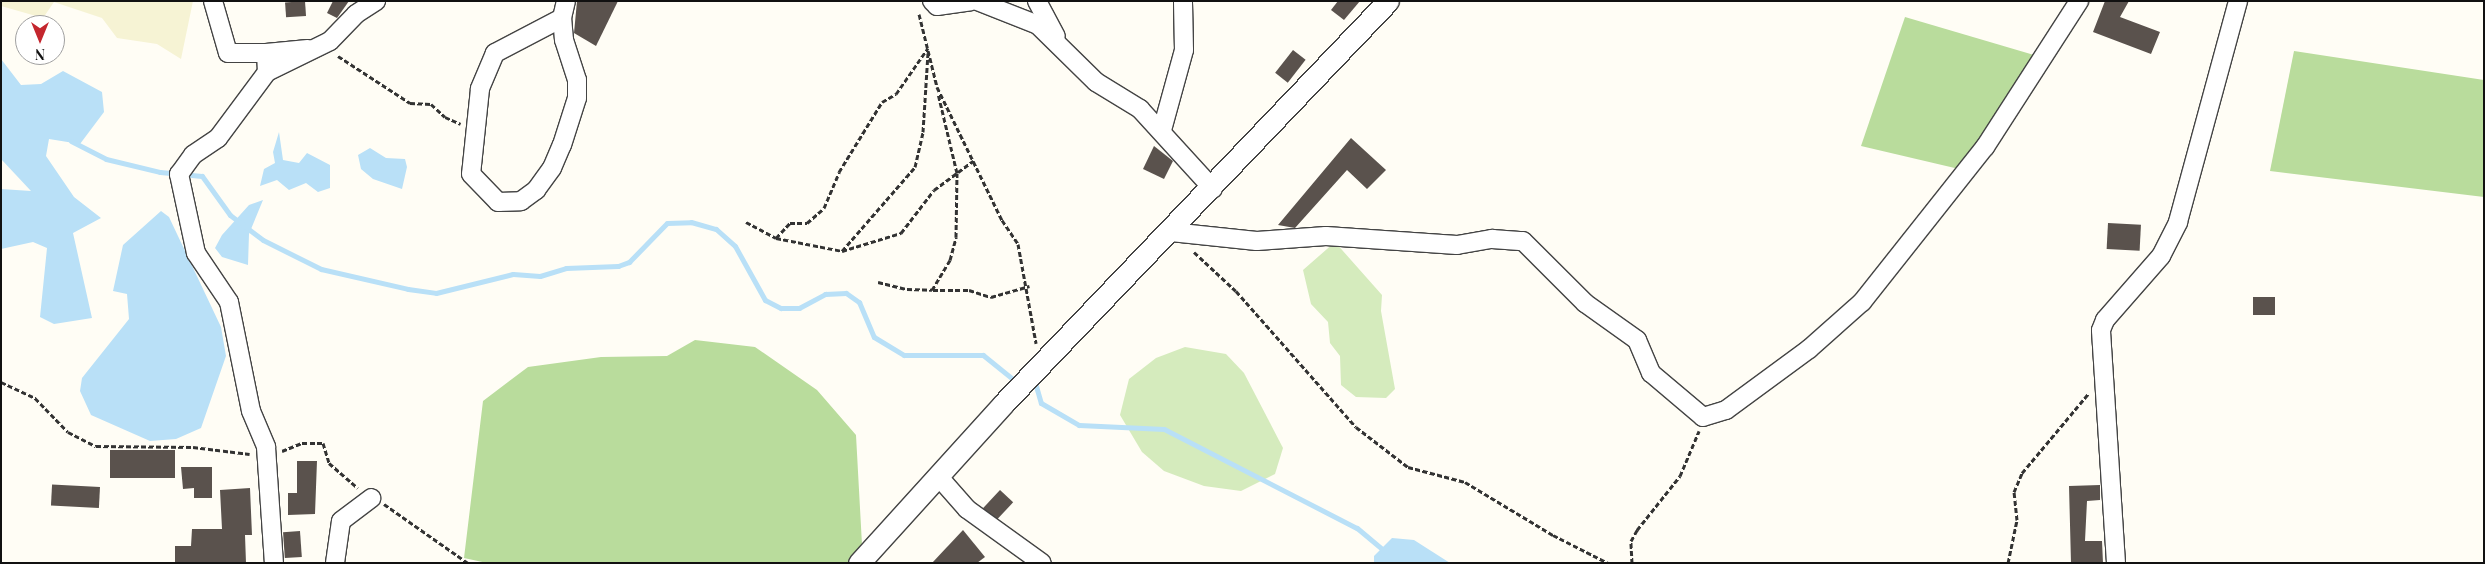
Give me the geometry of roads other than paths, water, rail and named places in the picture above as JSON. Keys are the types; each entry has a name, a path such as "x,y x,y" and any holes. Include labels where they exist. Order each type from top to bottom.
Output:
{"street":[{"path":"213,1 228,53 266,53 316,48"},
{"path":"274,563 268,456 251,411 229,302 196,254 179,174 193,155 218,138 266,72 316,48 338,34 356,14 376,1"},
{"path":"925,6 971,1"},
{"path":"977,1 1022,17 1063,47 1096,82 1140,109 1162,130 1212,189"},
{"path":"1037,1 1063,47"},
{"path":"1162,130 1184,50 1183,1"},
{"path":"859,563 1004,404 1172,232 1388,1"},
{"path":"1172,232 1258,240 1326,236 1457,244 1492,239 1522,241 1585,303 1637,340 1651,373 1703,417 1726,410 1809,349 1862,302 1985,147 2079,1"},
{"path":"2116,563 2117,528 2102,375 2101,330 2105,320 2161,256 2185,206 2200,129 2238,1"},
{"path":"564,9 570,62 577,80 577,98 552,168 536,190 521,200 498,202 484,192 471,174 473,135 480,89 495,53 564,9"},
{"path":"266,53 266,72"},
{"path":"938,476 967,509 1042,563"},
{"path":"335,563 341,521 371,498"}],"water":[{"path":"1,59 21,85 41,84 63,71 102,92 104,112 80,144 49,139 46,156 74,197 101,218 73,233 92,318 54,324 40,317 47,248 33,242 1,249 1,189 31,191 1,159"},
{"path":"279,132 283,160 299,163 307,153 330,165 330,188 318,192 306,183 289,190 277,180 260,186 264,169 275,163 273,152"},
{"path":"370,148 386,158 405,159 407,167 402,189 373,179 361,169 358,155"},
{"path":"263,200 249,234 248,265 222,257 215,248 222,235 249,205"},
{"path":"161,211 169,217 221,327 226,356 201,428 176,439 150,441 91,415 80,391 82,378 129,319 127,294 113,291 123,245"},
{"path":"1392,538 1414,540 1450,563 1374,563 1374,556"}],"waterway":[{"path":"71,141 106,159 160,172 202,176 230,215 263,240 321,269 408,289 436,293 513,274 540,276 566,268 618,266 629,262 667,223 691,222 716,229 735,246 765,300 781,308 799,308 825,294 846,293 859,302 874,337 904,355 983,355 1013,379 1017,378"},
{"path":"1034,379 1041,403 1079,425 1164,429 1357,528 1386,552"}]}
